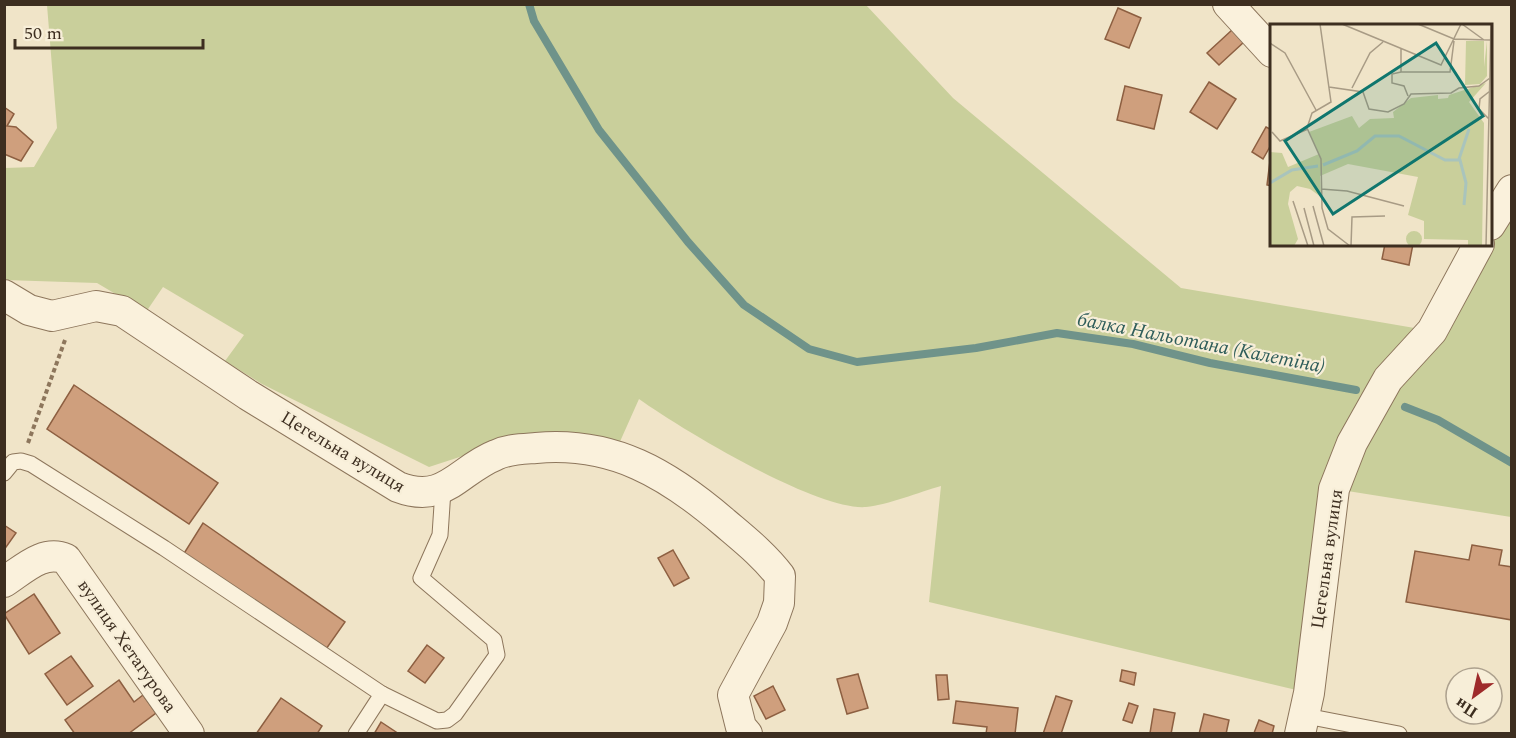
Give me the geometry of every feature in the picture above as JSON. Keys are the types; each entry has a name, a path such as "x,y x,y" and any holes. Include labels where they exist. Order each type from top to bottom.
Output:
{"street":[{"path":"1228,4 1270,50"},
{"path":"1492,223 1512,190"},
{"name":"Цегельна вулиця","path":"1303,725 1334,489 1352,443 1388,379 1432,331 1478,246"},
{"name":"Цегельна вулиця","path":"4,295 39,314 52,316 75,313 96,306 122,311 248,395 398,487 411,492 442,490 493,456 510,450 554,446 613,454 654,470 693,496 765,557 780,576 779,603 733,695 741,727 747,734"},
{"name":"вулиця Хетагурова","path":"4,582 44,556 56,555 66,559 189,734"}],"lane":[{"path":"4,473 13,462 21,461 31,464 164,548 381,694 437,721 447,720 455,714 497,655 494,640 421,578 440,535 442,490"},
{"path":"356,734 381,694"},
{"path":"1303,725 1399,734"}],"path":[{"path":"21,461 75,313"}],"green space":[{"path":"47,5 866,5 953,98 1181,288 1432,331 1480,246 1492,246 1492,224 1511,190 1511,517 1335,489 1309,693 929,602 941,486 875,506 844,505 816,496 750,466 685,429 639,399 618,446 518,438 429,467 262,384 225,361 244,335 163,287 146,312 97,283 5,280 5,168 34,167 57,128"}],"building":[{"path":"1118,8 1141,18 1129,48 1105,39"},
{"path":"1233,29 1244,42 1219,65 1207,53"},
{"path":"1209,82 1236,99 1217,129 1190,112"},
{"path":"1125,86 1162,95 1154,129 1117,120"},
{"path":"4,107 14,114 7,126 16,127 33,142 21,161 4,154"},
{"path":"1266,127 1270,129 1270,147 1263,159 1252,152"},
{"path":"1270,161 1270,186 1267,185"},
{"path":"1385,246 1413,246 1409,265 1382,259"},
{"path":"74,385 218,483 189,524 47,429"},
{"path":"203,523 345,622 324,652 183,555"},
{"path":"4,525 16,533 4,550"},
{"path":"1472,545 1502,550 1499,565 1512,567 1512,620 1406,602 1415,551 1469,560"},
{"path":"673,550 689,578 674,586 658,558"},
{"path":"34,594 60,633 29,654 4,614"},
{"path":"427,645 444,658 425,683 408,671"},
{"path":"71,656 93,686 67,705 45,674"},
{"path":"1122,670 1136,673 1134,685 1120,681"},
{"path":"858,674 868,708 847,714 837,679"},
{"path":"936,675 947,675 949,699 938,700"},
{"path":"119,680 134,702 143,695 156,713 128,734 75,734 65,720"},
{"path":"773,686 785,710 766,719 754,696"},
{"path":"1056,696 1072,701 1061,734 1043,734"},
{"path":"281,698 322,726 317,734 256,734"},
{"path":"956,701 1018,708 1015,734 986,734 987,727 953,723"},
{"path":"1129,703 1138,706 1132,723 1123,720"},
{"path":"1154,709 1175,713 1171,734 1150,733"},
{"path":"1204,714 1229,720 1226,734 1199,734"},
{"path":"1259,720 1274,726 1272,734 1254,733"},
{"path":"381,722 399,734 374,734"}],"waterway":[{"name":"балка Нальотана (Калетіна)","path":"529,4 534,21 599,130 688,242 744,305 809,349 857,362 976,348 1057,333 1133,344 1210,363 1356,390"},
{"path":"1405,407 1438,420 1512,463"}]}
